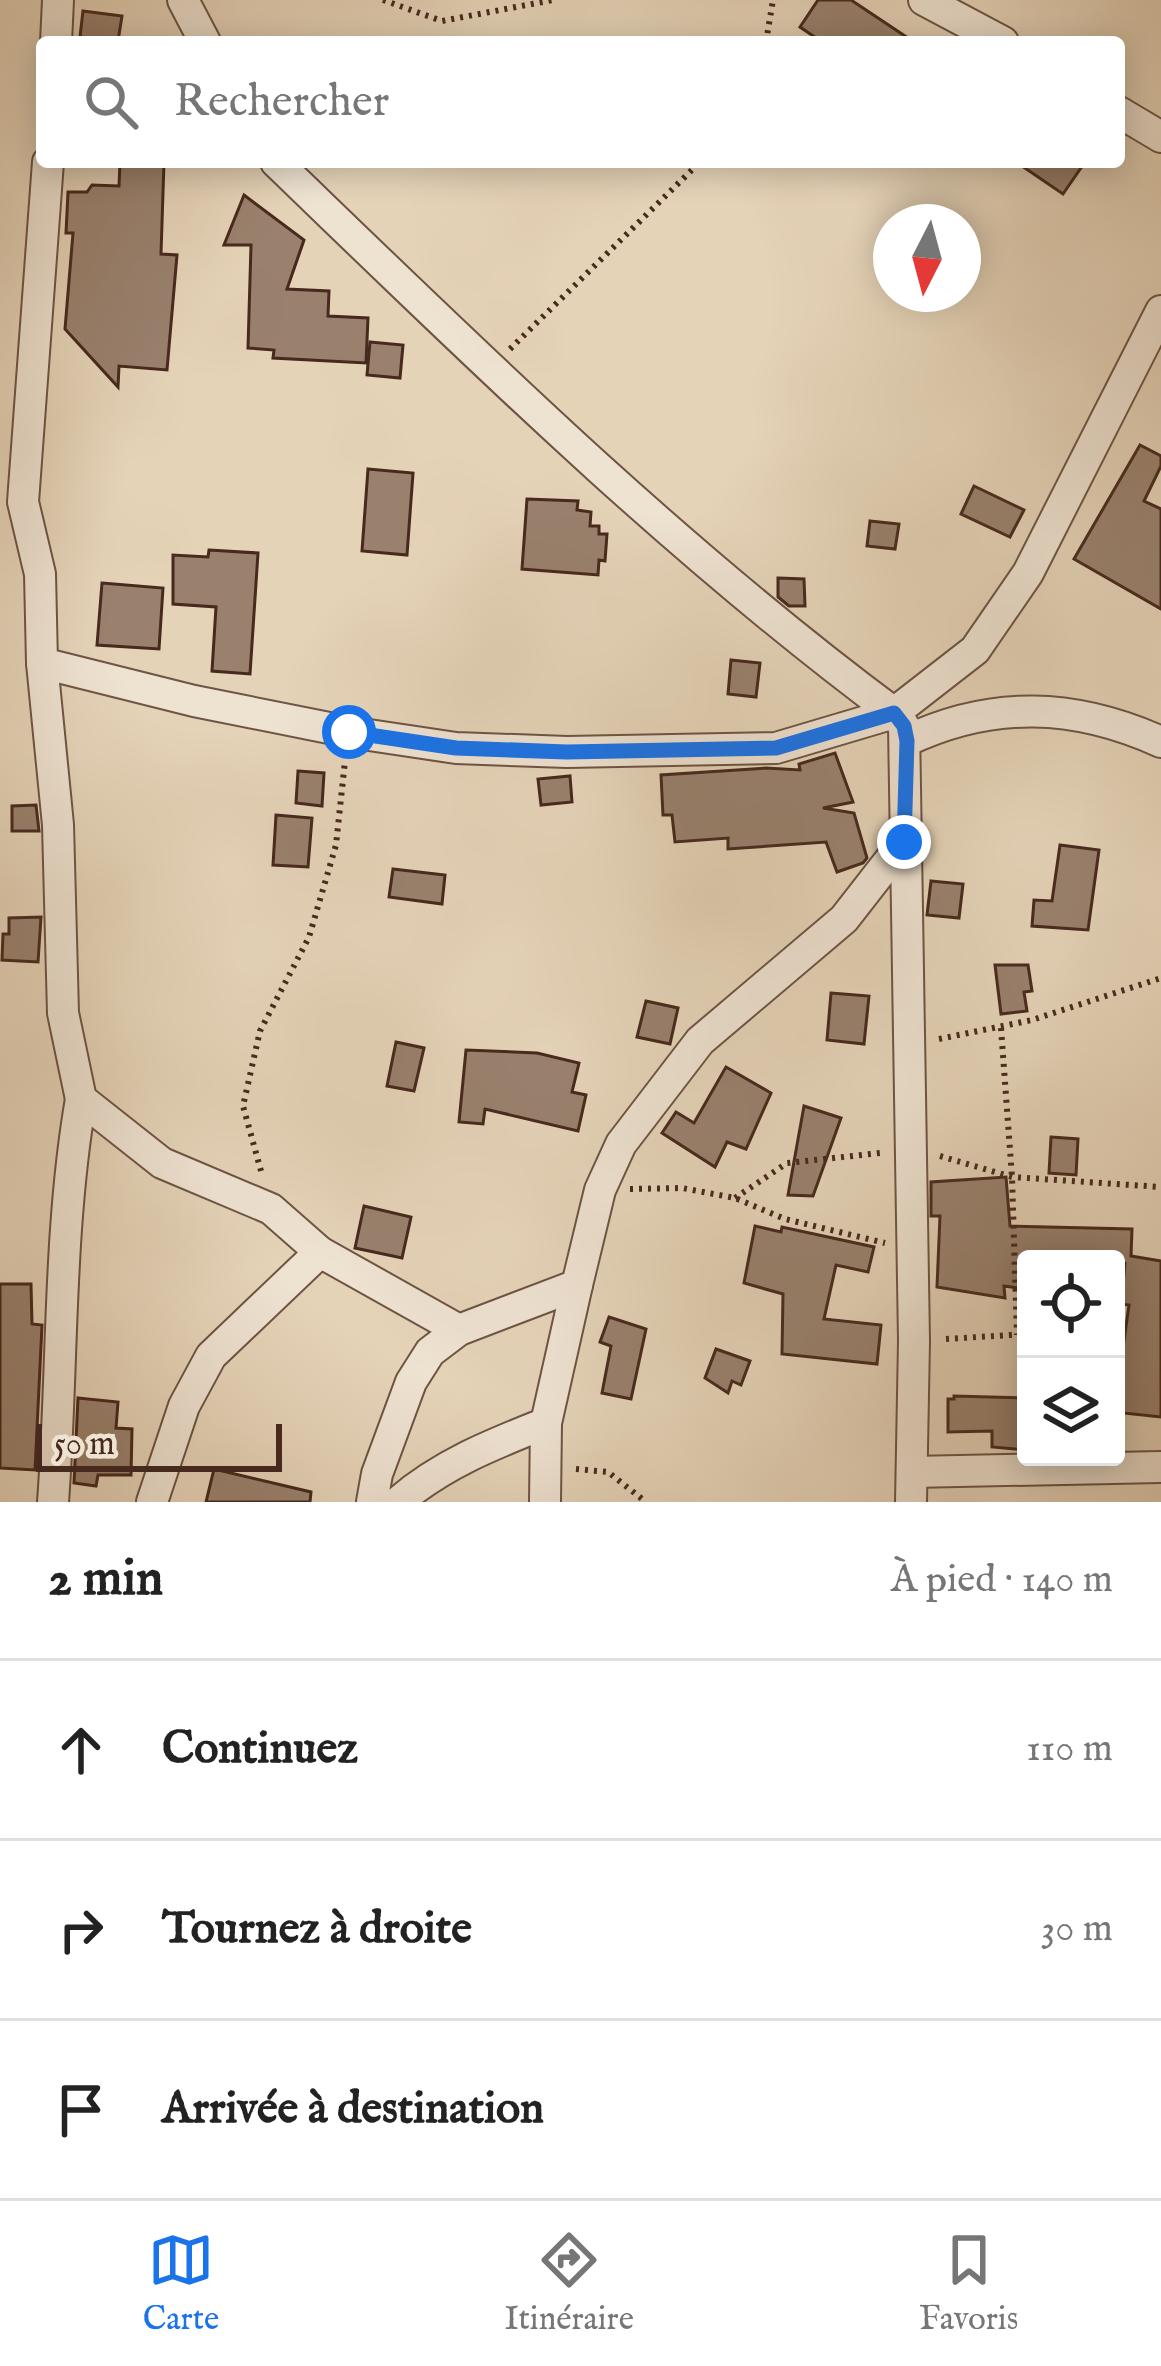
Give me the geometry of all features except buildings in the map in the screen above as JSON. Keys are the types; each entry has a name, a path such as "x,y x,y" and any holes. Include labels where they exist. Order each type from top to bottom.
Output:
{"street":[{"path":"56,36 58,0"},
{"path":"183,0 203,36"},
{"path":"924,0 992,36"},
{"path":"1125,116 1161,137"},
{"path":"48,168 23,490 40,574 42,663 58,825 63,1013 81,1099 65,1246 53,1502"},
{"path":"282,168 490,369 715,573 900,727"},
{"path":"1161,311 1028,573 975,650 900,727 910,1044 912,1487 1161,1468"},
{"path":"42,663 349,732 456,748 567,752 776,748 988,712 1068,713 1131,728 1161,742"},
{"path":"545,1502 546,1423 600,1190 621,1144 700,1041 844,919 904,842"},
{"path":"81,1099 162,1163 272,1209 320,1252 459,1330"},
{"path":"152,1502 184,1406 211,1356 320,1252"},
{"path":"372,1502 377,1474 411,1382 430,1352 459,1330 577,1285"},
{"path":"398,1502 470,1454 546,1423"}],"path":[{"path":"382,0 442,21 553,0"},
{"path":"767,36 773,0"},
{"path":"490,369 694,168"},
{"path":"272,1209 243,1106 260,1031 309,937 336,845 349,732"},
{"path":"910,1044 1001,1028 1161,978"},
{"path":"1001,1028 1017,1265"},
{"path":"600,1190 682,1188 736,1198 785,1219 912,1249"},
{"path":"914,1341 1017,1335"},
{"path":"544,1466 608,1472 646,1502"}],"route":[{"path":"349,732 456,748 567,752 776,748 894,713 907,741 904,842"}]}
